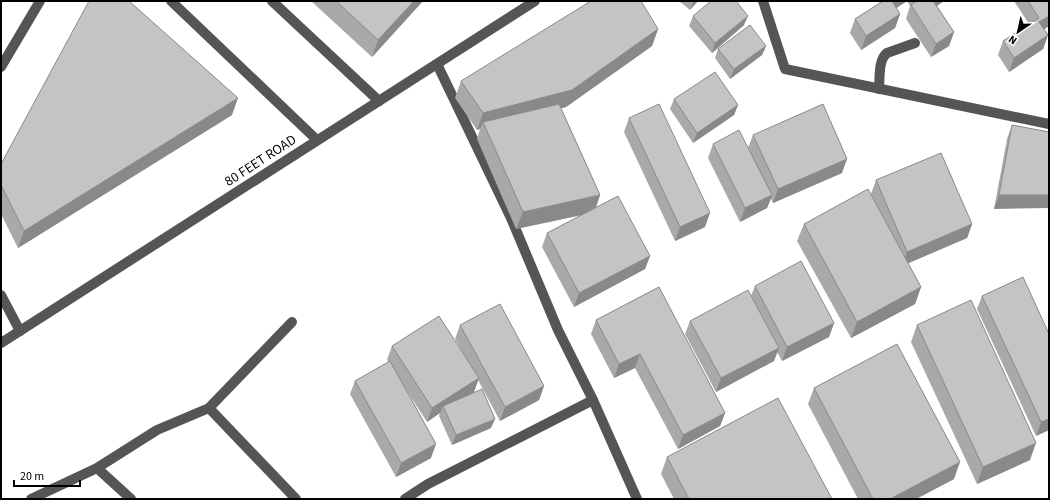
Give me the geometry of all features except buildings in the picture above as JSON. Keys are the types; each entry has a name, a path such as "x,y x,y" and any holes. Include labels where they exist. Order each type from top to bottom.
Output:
{"street":[{"path":"1,67 40,1"},
{"path":"171,1 317,140"},
{"path":"272,1 379,101"},
{"name":"80 FEET ROAD","path":"1,343 535,1"},
{"path":"763,1 785,69 1049,124"},
{"path":"879,89 884,55 915,42"},
{"path":"437,64 511,218 558,330 593,400 637,499"},
{"path":"1,295 20,331"},
{"path":"31,499 97,468 157,430 209,408 292,322"},
{"path":"405,499 428,484 593,400"},
{"path":"209,408 296,499"},
{"path":"97,468 131,499"}]}
